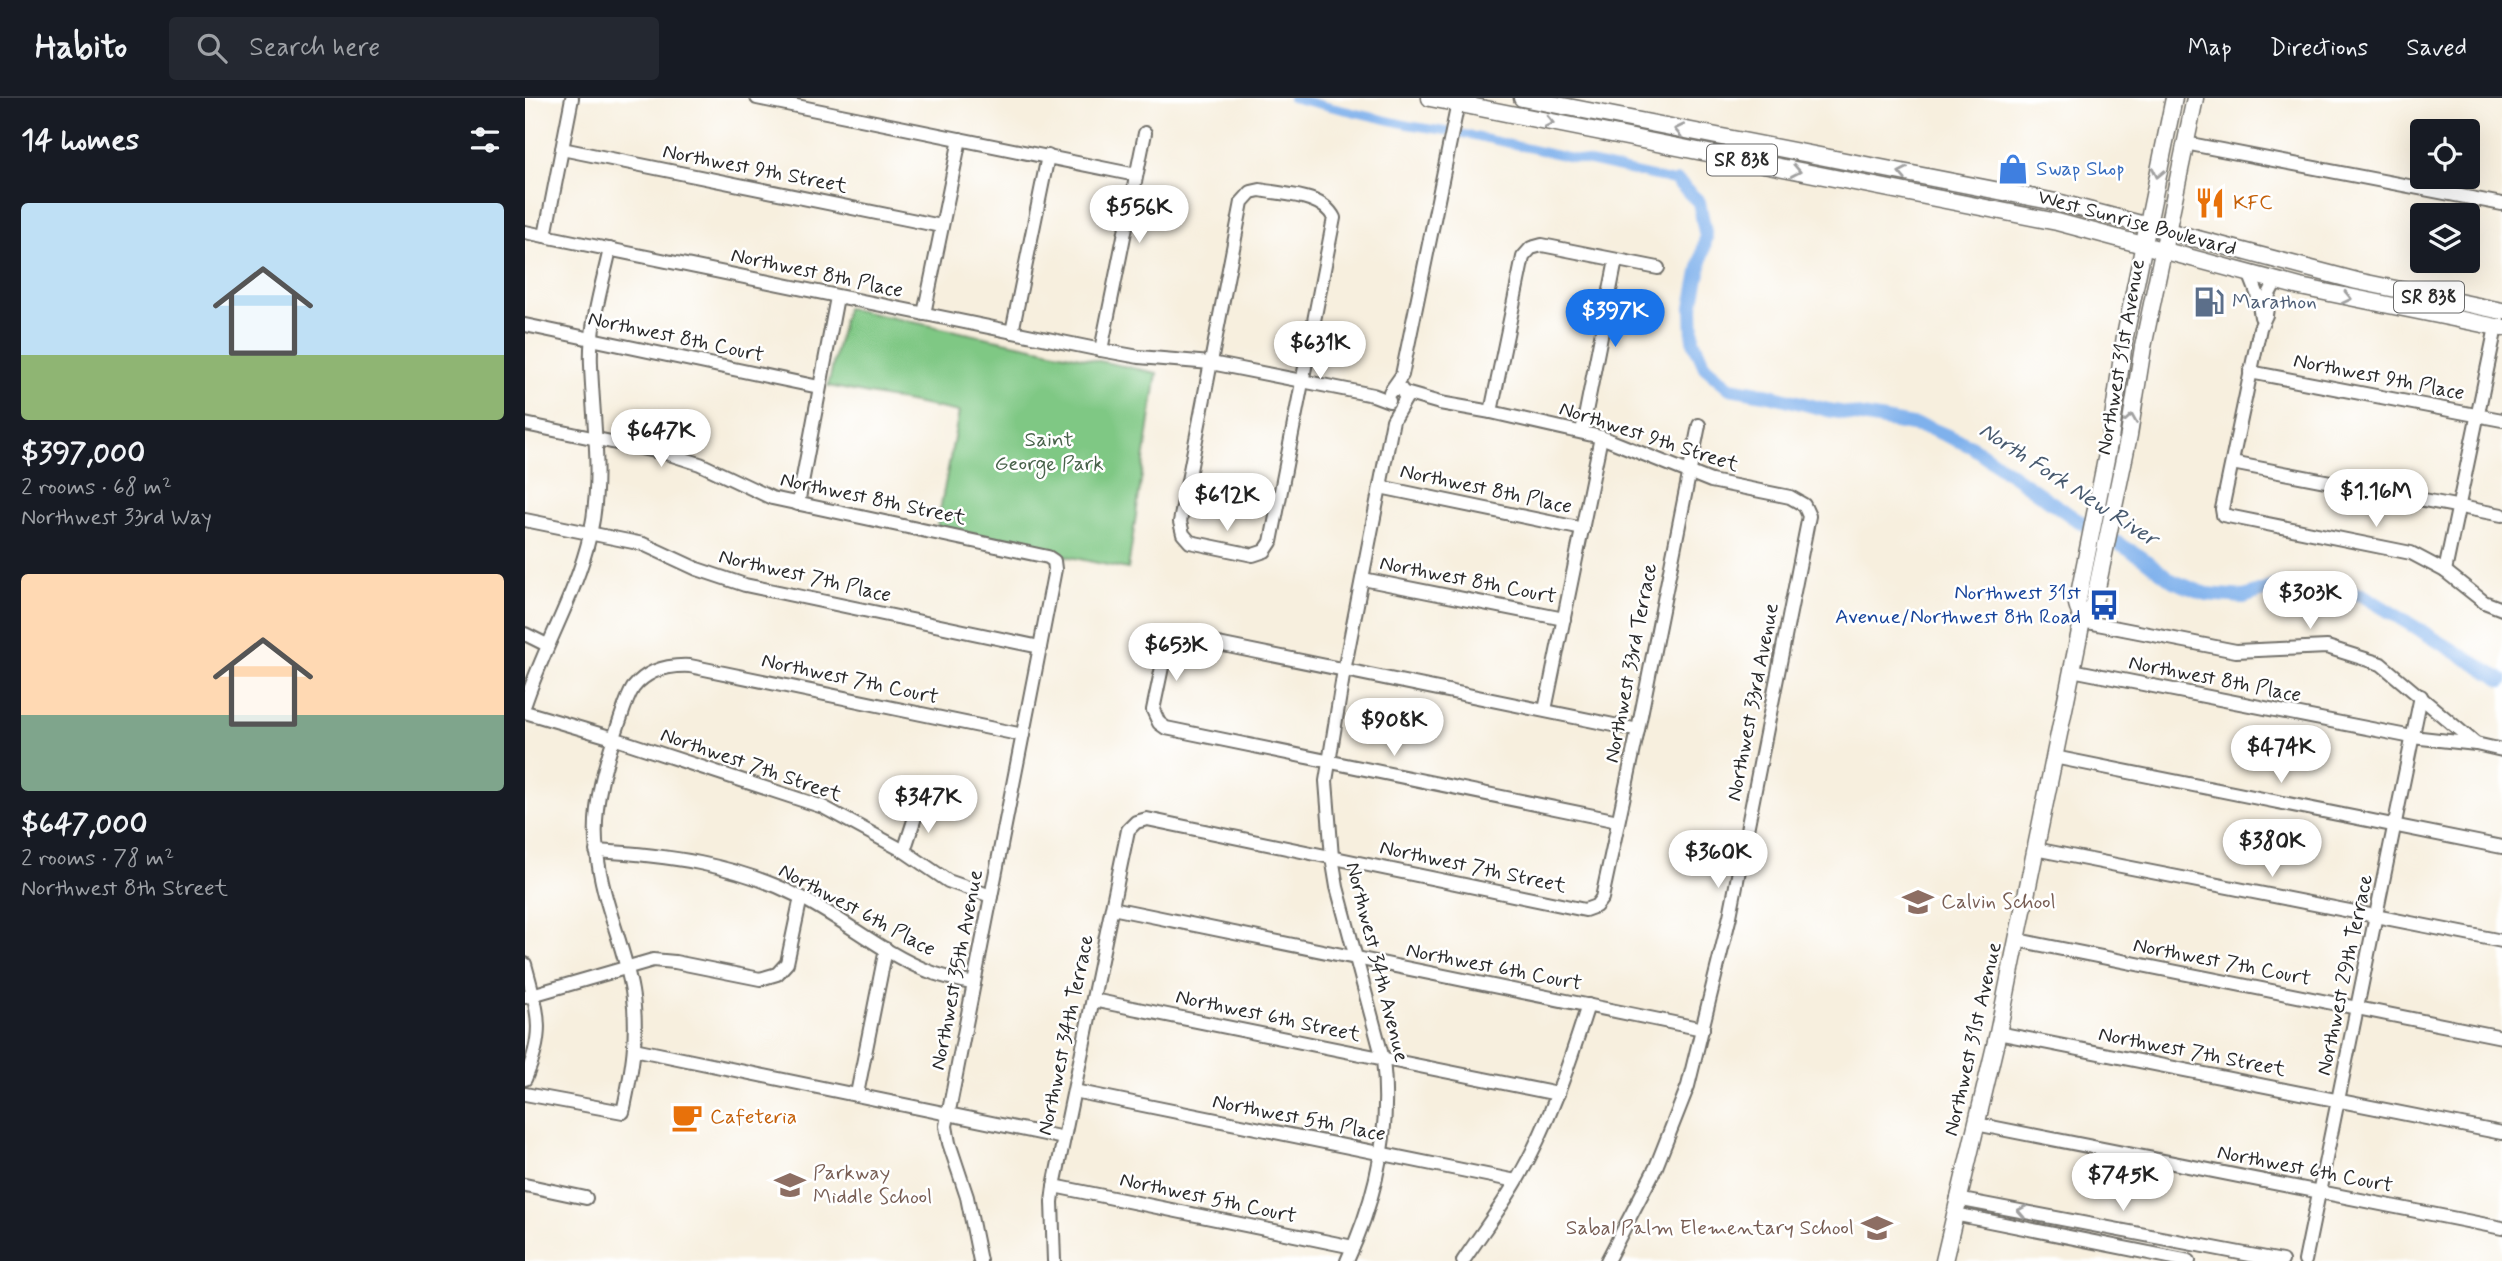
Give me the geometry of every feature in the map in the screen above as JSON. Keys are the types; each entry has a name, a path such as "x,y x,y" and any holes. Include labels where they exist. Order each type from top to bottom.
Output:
{"main road":[{"name":"West Sunrise Boulevard","path":"1430,98 1457,107 2057,222 2353,300 2472,323 2501,321"},
{"name":"West Sunrise Boulevard","path":"1522,98 2061,203 2501,321"},
{"name":"Northwest 31st Avenue","path":"2082,621 2077,604 2110,439 2125,336 2174,98"},
{"name":"Northwest 31st Avenue","path":"1944,1261 1998,1033 2082,621 2093,607 2162,251 2195,98"},
{"path":"2110,439 2113,451 2122,466"}],"street":[{"path":"545,236 572,98"},
{"path":"757,98 1136,175"},
{"path":"1397,397 1457,107"},
{"path":"1101,350 1145,133"},
{"path":"924,314 960,139"},
{"path":"2185,144 2502,204"},
{"name":"Northwest 9th Street","path":"562,149 941,226"},
{"path":"1012,332 1048,156"},
{"path":"1261,190 1319,202 1329,208 1334,218 1303,381 1271,542 1265,551 1253,555 1190,542 1183,534 1180,522 1242,202 1251,192 1261,190"},
{"name":"Northwest 8th Place","path":"525,232 1101,350"},
{"path":"1492,412 1523,257 1531,248 1542,246 1658,268"},
{"path":"525,704 547,645 566,610 590,534 596,488 597,439 591,364 592,339 610,249"},
{"path":"1582,432 1616,260"},
{"path":"2250,275 2259,301 2262,324"},
{"path":"2276,281 2269,294 2250,373 2222,509 2223,515 2411,553 2445,571 2484,603 2502,609"},
{"path":"798,504 837,297"},
{"path":"2445,571 2477,415 2501,321"},
{"name":"Northwest 8th Court","path":"525,326 819,387"},
{"name":"Northwest 9th Street","path":"1101,350 1139,357 1211,363 1365,394 1492,412 1601,437 1711,481 1790,497 1804,505"},
{"name":"Northwest 9th Place","path":"2250,373 2502,419"},
{"name":"Northwest 34th Avenue","path":"1347,1261 1371,1203 1381,1154 1386,1108 1383,1059 1355,958 1332,857 1328,761 1397,397"},
{"name":"Northwest 8th Street","path":"525,424 669,454 700,464 772,498 1048,556 1053,561"},
{"name":"Northwest 33rd Terrace","path":"1595,906 1602,898 1699,425"},
{"path":"1545,710 1601,437"},
{"path":"2232,463 2502,515"},
{"name":"Northwest 8th Place","path":"1380,487 1583,529"},
{"name":"Northwest 33rd Avenue","path":"1607,1261 1656,1167 1688,1086 1703,1029 1730,916 1809,516 1804,505"},
{"name":"Northwest 7th Place","path":"525,520 643,544 697,569 745,585 1040,646"},
{"name":"Northwest 35th Avenue","path":"980,1261 967,1197 946,1126 1055,569 1053,561"},
{"name":"Northwest 8th Court","path":"1363,579 1565,619"},
{"path":"2082,621 2236,651 2327,647 2381,664 2476,744"},
{"path":"525,634 547,645"},
{"path":"1618,821 1166,728 1159,723 1153,710 1166,648 1173,639 1184,637 1638,730"},
{"name":"Northwest 7th Court","path":"614,738 633,688 649,675 668,666 690,666 1023,735"},
{"name":"Northwest 8th Place","path":"2071,670 2412,737 2476,744 2502,750"},
{"name":"Northwest 29th Terrace","path":"2305,1261 2421,696"},
{"name":"Northwest 7th Street","path":"525,712 614,738 823,807 904,851 948,881 991,897"},
{"path":"525,1094 623,1112 634,1065 633,1000 605,901 596,851 598,802 614,738"},
{"path":"2054,757 2502,847"},
{"path":"904,851 919,805"},
{"name":"Northwest 7th Street","path":"1136,822 1147,819 1585,910 1595,906"},
{"name":"Northwest 34th Terrace","path":"1054,1261 1054,1186 1128,830 1136,822"},
{"path":"2035,849 2502,941"},
{"name":"Northwest 6th Place","path":"596,851 654,855 703,863 750,876 801,897 928,972 974,984"},
{"path":"529,996 653,960 760,979 777,974 786,962 801,897"},
{"name":"Northwest 6th Court","path":"1112,908 1703,1029"},
{"name":"Northwest 7th Court","path":"2017,940 2502,1037"},
{"path":"857,1094 885,949"},
{"path":"525,964 529,996 540,1027 537,1051 525,1079"},
{"name":"Northwest 6th Street","path":"1093,1000 1558,1094"},
{"path":"1463,1261 1516,1181 1539,1138 1558,1094 1588,1005"},
{"name":"Northwest 7th Street","path":"1998,1033 2502,1133"},
{"path":"634,1049 1064,1138"},
{"name":"Northwest 5th Place","path":"1074,1091 1516,1181"},
{"name":"Northwest 6th Court","path":"1976,1124 2502,1228"},
{"path":"525,1185 586,1198"},
{"name":"Northwest 5th Court","path":"1054,1186 1353,1247"},
{"path":"1956,1206 2189,1261"},
{"path":"1956,1206 2282,1261"}],"green space":[{"name":"Saint George Park","path":"846,308 1157,373 1128,569 937,526 959,412 828,386"}],"waterway":[{"path":"1292,98 1678,182"},
{"name":"North Fork New River","path":"1678,182 1699,202 1706,237 1692,307 1693,340 1705,367 1730,388 1828,410 1929,428 1971,446 2074,518 2140,556 2173,581 2206,594 2244,597 2279,585 2323,587 2362,595 2502,680"}],"place":[{"name":"Swap Shop","path":"2013,169"},
{"name":"KFC","path":"2210,203"},
{"name":"Marathon","path":"2209,302"},
{"name":"Northwest 31st Avenue/Northwest 8th Road","path":"2104,605"},
{"name":"Calvin School","path":"1918,902"},
{"name":"Cafeteria","path":"687,1117"},
{"name":"Parkway Middle School","path":"790,1185"},
{"name":"Sabal Palm Elementary School","path":"1877,1228"}]}
